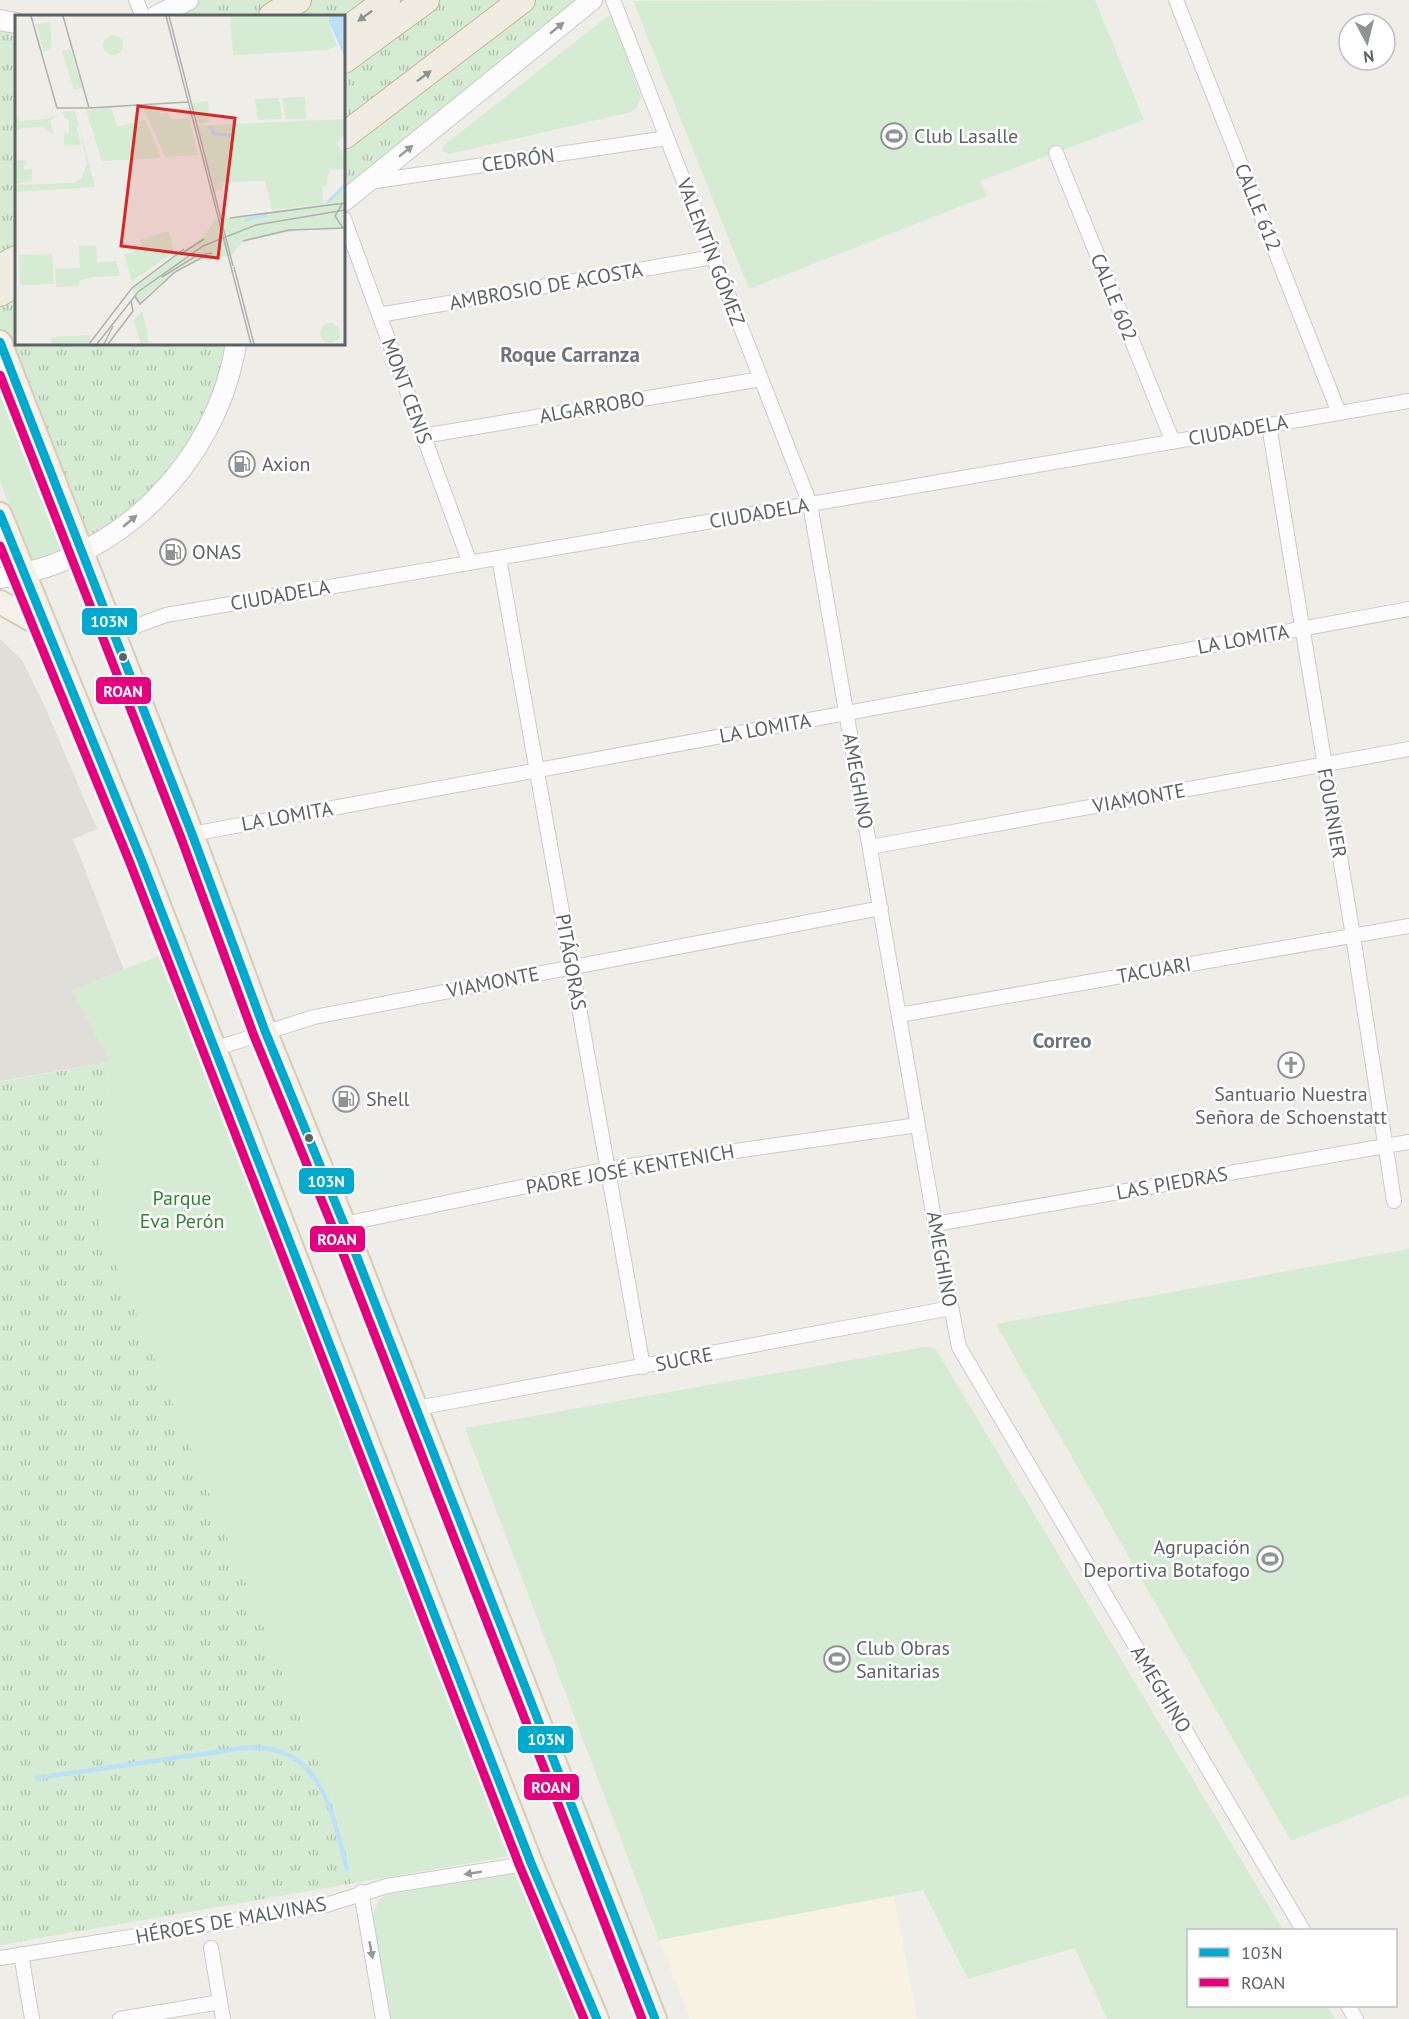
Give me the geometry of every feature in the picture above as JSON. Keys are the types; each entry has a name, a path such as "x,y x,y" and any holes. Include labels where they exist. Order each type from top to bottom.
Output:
{"highway":[{"path":"274,15 298,0"},
{"path":"345,31 387,0"},
{"path":"345,59 426,0"},
{"path":"345,135 522,0"},
{"path":"0,268 15,259"},
{"path":"0,293 15,284"}],"main road":[{"path":"158,15 188,0"},
{"path":"345,200 592,0"},
{"path":"0,20 15,23"},
{"path":"0,342 112,635 192,834 265,1032 417,1408 655,2019"},
{"path":"0,578 24,573 82,553 119,530 154,502 182,470 207,430 224,393 236,345"},
{"path":"0,514 44,627 141,859 531,1863 597,2019"},
{"path":"0,602 44,627"}],"street":[{"path":"136,0 143,15"},
{"name":"VALENTÍN GÓMEZ","path":"613,0 810,504"},
{"name":"CALLE 612","path":"1176,0 1339,413"},
{"name":"CEDRÓN","path":"368,182 667,138"},
{"name":"CALLE 602","path":"1056,153 1173,442"},
{"name":"MONT CENIS","path":"345,222 470,563"},
{"name":"AMBROSIO DE ACOSTA","path":"379,315 713,256"},
{"name":"ALGARROBO","path":"423,436 761,379"},
{"name":"CIUDADELA","path":"112,635 166,615 1409,401"},
{"name":"FOURNIER","path":"1269,425 1300,629 1353,936 1394,1201"},
{"name":"AMEGHINO","path":"810,504 959,1347 1303,1929"},
{"name":"PITÁGORAS","path":"499,558 643,1367"},
{"name":"LA LOMITA","path":"192,834 1409,609"},
{"name":"VIAMONTE","path":"870,847 1409,749"},
{"name":"VIAMONTE","path":"214,1049 314,1017 880,908"},
{"name":"TACUARI","path":"899,1015 1409,926"},
{"name":"PADRE JOSÉ KENTENICH","path":"344,1224 608,1169 918,1125"},
{"name":"LAS PIEDRAS","path":"936,1224 1409,1142"},
{"name":"SUCRE","path":"417,1408 951,1308"},
{"name":"HÉROES DE MALVINAS","path":"0,1958 326,1905 362,1892 531,1863"},
{"path":"362,1892 383,2019"},
{"path":"211,1948 223,2019"},
{"path":"21,1954 32,2019"},
{"path":"120,2019 220,2002"}],"shaded area":[{"path":"0,639 22,660 45,707 97,829 73,839 124,970 73,990 110,1062 0,1081"},
{"path":"894,1896 917,2019 690,2019 659,1940"}],"green space":[{"path":"188,0 592,0 345,200 345,15 158,15"},
{"name":"Club Lasalle","path":"1095,0 1144,120 980,181 987,196 749,289 633,1"},
{"path":"608,16 612,18 641,97 637,107 631,112 449,154 442,151 443,146"},
{"path":"0,20 15,23 15,345 236,345 182,470 82,553 0,342"},
{"path":"0,366 69,549 33,561 0,482"},
{"name":"Parque Eva Perón","path":"166,953 515,1847 510,1856 354,1883 327,1782 99,1222 99,1180 110,1062 73,989"},
{"path":"110,1062 99,1180 99,1222 327,1782 354,1883 0,1945 0,1082"},
{"name":"Agrupación Deportiva Botafogo","path":"1409,1249 1409,1795 1291,1841 996,1324"},
{"name":"Club Obras Sanitarias","path":"925,1347 935,1348 1282,1929 1187,1929 1187,2007 1328,2007 1335,2019 1107,2019 1075,1948 968,1979 923,1890 659,1940 465,1428"},
{"path":"516,1874 532,1882 585,2019 390,2019 372,1916 379,1900 386,1895"}],"waterway":[{"path":"37,1778 244,1748 270,1749 290,1756 306,1768 319,1784 335,1825 347,1869"}],"transit line":[{"name":"103N","path":"0,342 192,834 265,1031 344,1224 655,2019"},
{"name":"ROAN","path":"0,375 181,838 254,1036 333,1228 642,2019"},
{"name":"103N","path":"0,514 141,859 531,1863 597,2019"},
{"name":"ROAN","path":"0,546 130,863 520,1867 584,2019"}],"place":[{"name":"Club Lasalle","path":"894,136"},
{"name":"Axion","path":"242,464"},
{"name":"ONAS","path":"173,552"},
{"name":"Santuario Nuestra Señora de Schoenstatt","path":"1291,1065"},
{"name":"Shell","path":"346,1099"},
{"name":"Agrupación Deportiva Botafogo","path":"1270,1559"},
{"name":"Club Obras Sanitarias","path":"837,1659"}],"district":[{"name":"Roque Carranza","path":"570,355"},
{"name":"Correo","path":"1062,1041"}]}
